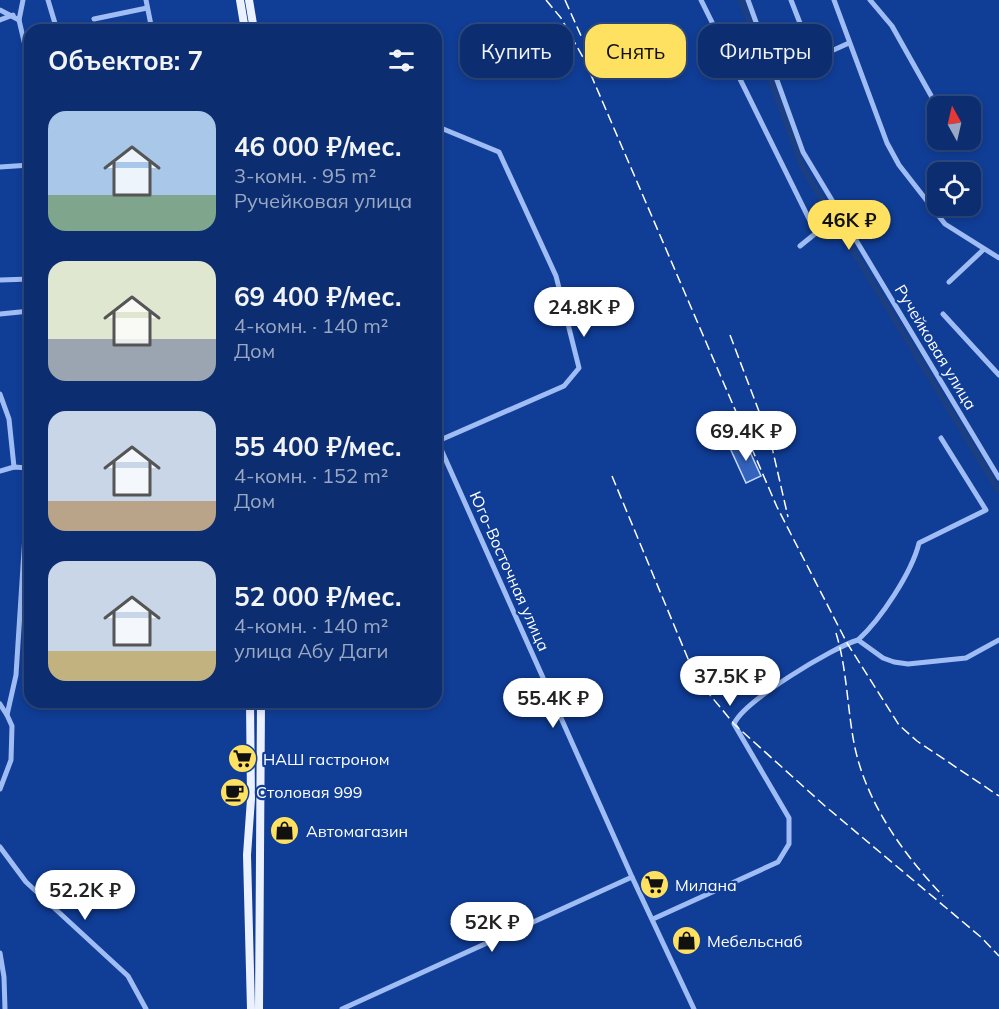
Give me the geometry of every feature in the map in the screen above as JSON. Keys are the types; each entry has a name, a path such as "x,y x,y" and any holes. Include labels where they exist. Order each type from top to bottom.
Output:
{"main road":[{"path":"240,0 244,24"},
{"path":"249,0 253,24"},
{"path":"250,708 251,799 247,855 251,1009"},
{"path":"259,1009 261,708"}],"street":[{"path":"23,0 19,20 24,41"},
{"path":"48,0 55,24"},
{"path":"146,0 151,24"},
{"path":"701,0 816,233 800,246"},
{"name":"Ручейковая улица","path":"748,0 757,24"},
{"path":"791,0 800,24"},
{"path":"834,0 888,143 899,165 945,224 999,258"},
{"path":"870,0 892,26 931,96"},
{"path":"94,19 147,8"},
{"path":"0,10 19,20"},
{"path":"0,20 13,15"},
{"path":"832,51 849,43"},
{"name":"Ручейковая улица","path":"777,78 803,152 999,478"},
{"path":"442,128 499,152 556,276 579,368 564,386 442,438"},
{"path":"0,167 24,165"},
{"path":"949,282 983,250"},
{"path":"0,280 24,279"},
{"path":"0,314 24,312"},
{"path":"943,314 999,375"},
{"path":"0,394 9,419 14,466"},
{"path":"653,919 778,862 789,844 789,818 734,724 737,717 828,652 858,640 890,602 916,556 919,543 986,510 941,438"},
{"name":"Юго-Восточная улица","path":"442,451 632,877 694,1009"},
{"path":"0,471 14,466 24,467"},
{"path":"7,715 16,675 24,551"},
{"path":"858,640 883,657 894,662 908,663 966,658 999,640"},
{"path":"0,704 12,726 11,760 0,789"},
{"path":"0,847 26,882 128,976 146,1009"},
{"path":"342,1009 632,877"},
{"path":"0,953 4,977 5,1009"}],"building":[{"path":"745,441 761,476 746,483 730,448"},
{"path":"476,913 481,923 475,928 476,930 464,935 456,934 451,924"}],"waterway":[{"path":"741,0 803,168 999,491"}],"railway":[{"path":"546,0 561,18 585,61 777,507 847,643 899,725 917,741 999,796"},
{"path":"565,0 582,38"},
{"path":"730,335 771,443 788,517"},
{"path":"612,476 696,678 734,724 825,806 982,938 999,956"},
{"path":"836,633 854,743 867,785 876,806 900,844 943,896"}],"place":[{"name":"НАШ гастроном","path":"242,759"},
{"name":"Столовая 999","path":"235,792"},
{"name":"Автомагазин","path":"285,831"},
{"name":"Милана","path":"654,885"},
{"name":"Мебельснаб","path":"686,941"}]}
